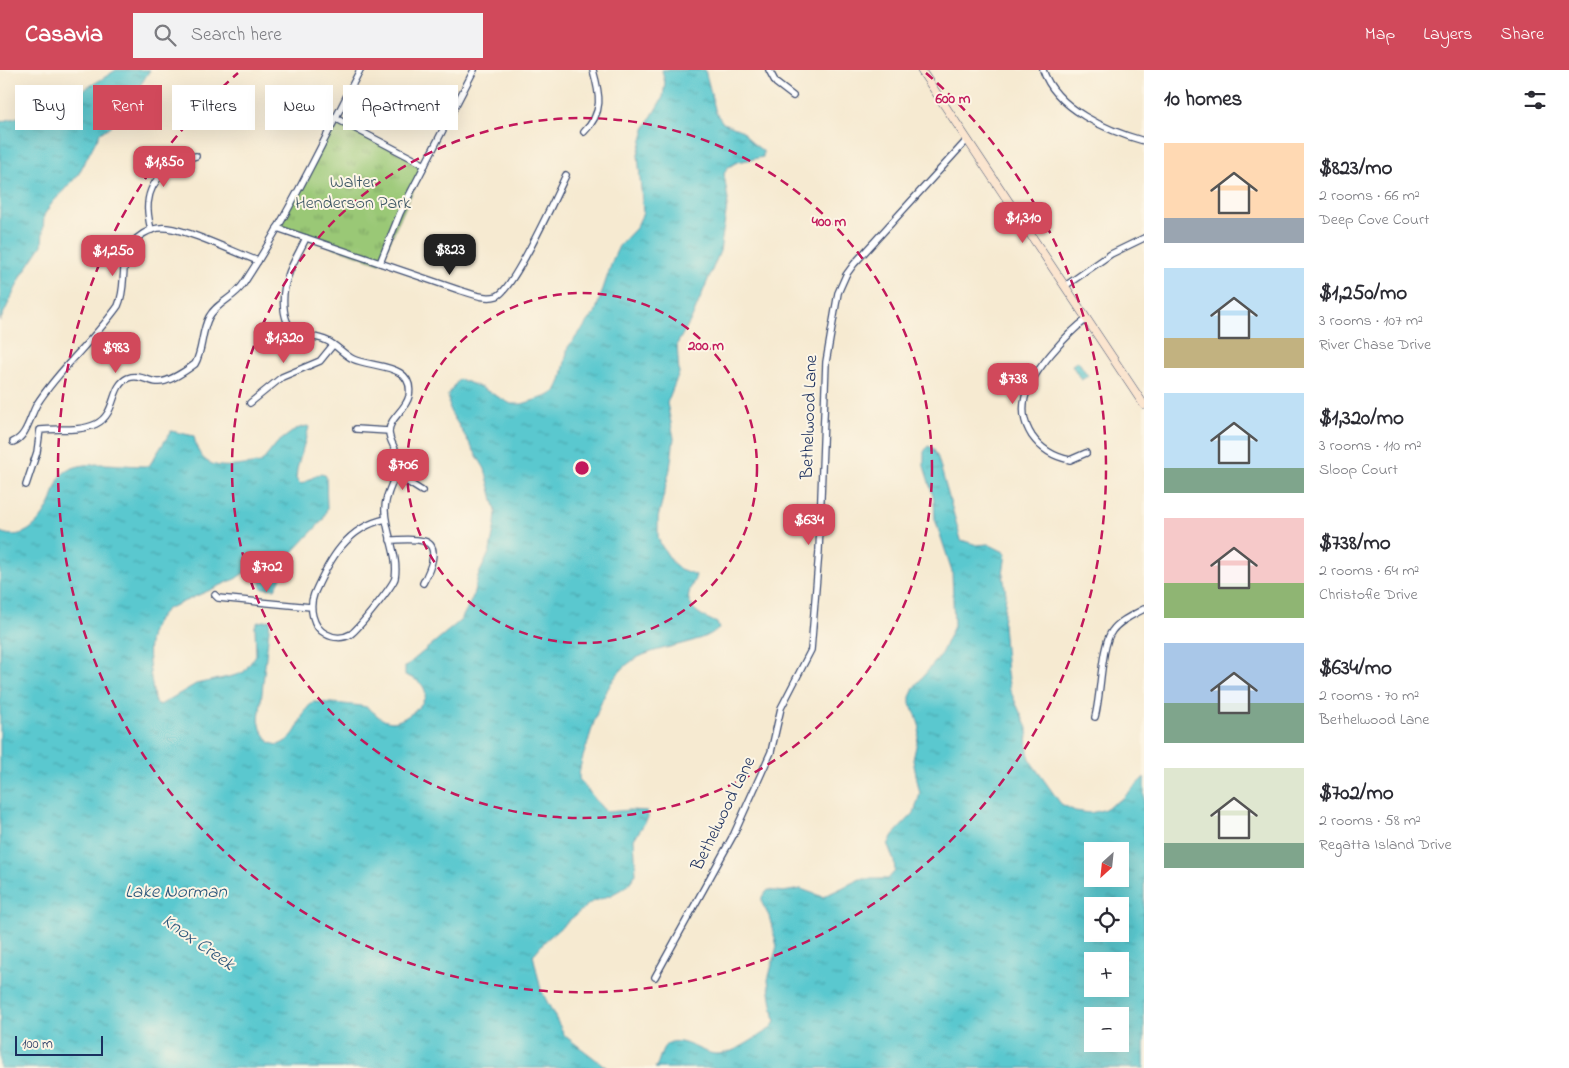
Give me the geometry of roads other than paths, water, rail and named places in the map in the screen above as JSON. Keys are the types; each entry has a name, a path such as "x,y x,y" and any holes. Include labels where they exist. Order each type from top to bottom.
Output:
{"street":[{"path":"26,485 37,452 40,430 74,429 98,423 108,415 116,393 125,380 136,376 157,382 164,381 194,366 209,317 215,308 242,286 258,261 360,70"},
{"path":"380,263 394,226 474,70"},
{"path":"584,132 594,121 598,109 599,94 593,70"},
{"path":"769,70 776,83 793,96"},
{"path":"921,70 1144,405"},
{"path":"1043,70 1051,86 1070,105 1113,131 1144,141"},
{"path":"335,118 425,166"},
{"name":"Bethelwood Lane","path":"655,977 734,834 768,759 781,708 811,650 822,501 825,372 831,327 841,284 859,259 967,140"},
{"path":"151,230 148,201 153,186 168,168 186,158 196,156"},
{"path":"277,228 480,296 490,297 500,294 516,273 566,176"},
{"path":"13,442 19,440 23,434 37,404 118,306 122,293 128,251 138,238 151,230 162,228 178,231 258,261"},
{"path":"306,238 286,281 286,319 297,333 326,340 352,358 390,367 404,376 409,395 405,405 393,420 389,432 398,459 386,502 386,519 396,568 393,582 386,595 352,634 339,638 323,633 316,624 311,607 316,589 345,540 361,527 386,519"},
{"path":"1065,286 1112,254 1144,238"},
{"path":"1086,453 1070,460 1048,451 1031,435 1023,410 1025,394 1034,375 1065,338 1087,319"},
{"path":"250,403 282,377 320,360 333,345"},
{"path":"356,429 389,432"},
{"path":"395,474 422,491"},
{"path":"390,540 421,540 430,546 433,556 431,566 423,583"},
{"path":"215,595 227,599 311,607"},
{"path":"1095,718 1108,637 1122,622 1144,609"}],"water":[{"path":"116,70 150,70 140,85 93,85 93,130 105,130 100,133 78,175 52,203 44,215 42,245 22,275 0,321 0,122 15,118 15,130 83,130 83,89"},
{"name":"Lake Norman","path":"662,70 705,70 716,113 723,123 743,131 751,142 763,151 763,157 737,162 727,168 724,174 728,200 720,251 692,318 677,344 679,373 667,403 674,438 670,469 658,518 658,537 673,563 680,569 696,575 689,593 690,604 697,612 717,623 719,629 701,638 643,655 622,669 608,689 602,700 581,762 579,779 603,809 608,812 647,811 648,818 634,839 636,874 627,886 590,903 547,939 533,955 541,990 565,1036 607,1068 0,1068 0,532 9,535 25,532 38,522 52,499 60,477 73,468 94,464 149,466 171,431 194,436 197,449 203,458 210,463 218,466 238,466 261,463 277,443 296,429 307,426 309,427 296,479 301,484 321,473 326,476 327,508 323,520 291,554 275,589 262,588 259,571 254,566 235,579 167,609 158,619 153,629 148,651 154,699 156,704 160,705 196,684 244,672 256,655 255,626 258,622 270,620 259,720 261,729 270,743 278,745 286,741 295,731 304,713 313,702 366,707 381,718 392,722 409,715 423,701 425,691 420,683 405,675 405,667 461,620 472,599 478,576 490,551 495,524 496,511 485,469 450,411 448,395 459,379 480,387 511,404 522,404 548,396 556,391 561,381 568,347 595,313 619,246 636,228 643,213 638,154 646,126 663,97 665,83"},
{"path":"1078,361 1088,376 1081,380 1072,365"},
{"path":"928,446 933,448 938,458 961,540 977,545 988,544 1006,553 1003,575 1006,594 1003,624 1007,674 1010,690 1027,728 1028,752 1031,762 1061,804 1075,811 1090,813 1103,810 1122,799 1144,777 1144,1068 655,1068 661,1052 667,1044 672,1042 684,1043 709,1053 722,1054 737,1049 751,1041 770,1029 775,1022 768,980 777,946 769,916 762,903 762,897 768,890 783,892 801,889 823,897 860,879 888,879 895,871 894,861 888,845 893,835 914,813 920,794 913,760 920,728 910,704 910,697 915,686 940,656 954,626 952,571 935,519 934,499 924,466 924,452"}],"park label":[{"name":"Walter Henderson Park","path":"353,193"}],"water label":[{"name":"Knox Creek","path":"198,943"}]}
